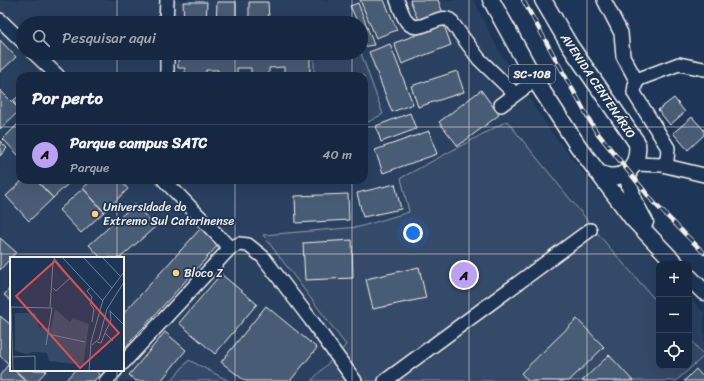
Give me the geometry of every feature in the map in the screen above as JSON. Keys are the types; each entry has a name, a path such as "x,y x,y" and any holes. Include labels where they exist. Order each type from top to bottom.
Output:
{"main road":[{"name":"SC-108","path":"491,0 535,80 578,146 597,172"},
{"name":"AVENIDA CENTENÁRIO","path":"543,0 592,81 624,122 637,143 638,153 631,168 633,200 658,244"},
{"path":"597,172 604,176 612,177 631,168"},
{"path":"597,172 633,219 673,261"},
{"path":"692,280 704,292"}],"street":[{"path":"166,0 166,16"},
{"path":"397,0 407,22 414,26 419,27 443,17 450,20 479,59 515,94"},
{"path":"604,0 621,33 623,56 637,82 634,93 668,148 668,155 662,165"},
{"path":"0,20 16,35"},
{"path":"41,60 54,72"},
{"path":"167,60 167,72"},
{"path":"637,82 651,74 678,64 704,69"},
{"path":"501,105 535,80"},
{"path":"631,168 662,165 704,175"},
{"path":"168,184 230,248"},
{"path":"385,381 590,230"},
{"path":"124,362 230,248 239,244 248,245 263,257 355,381"},
{"path":"106,381 115,371"}],"shaded area":[{"path":"0,0 474,0 495,44 549,129 614,211 657,261 656,261 656,369 692,369 692,300 704,313 704,381 0,381"},
{"path":"314,60 364,60 368,72 314,72"},
{"path":"368,72 383,114 368,122"},
{"path":"507,121 609,247 656,301 656,369 689,369 676,381 311,381 346,345 263,235 359,227 409,212 401,178"},
{"path":"692,341 704,356 692,367"},
{"path":"189,360 229,381 171,381"}],"building":[{"path":"360,0 384,0 397,30 376,38"},
{"path":"410,0 438,0 444,16 420,25"},
{"path":"183,2 207,2 206,16 184,16"},
{"path":"217,2 236,2 236,16 216,16"},
{"path":"249,2 268,2 269,16 249,16"},
{"path":"358,3 363,16 355,16 350,6"},
{"path":"444,25 451,45 402,64 394,43"},
{"path":"368,29 374,45 368,46"},
{"path":"0,40 16,57 0,72"},
{"path":"390,44 413,104 392,112 369,52"},
{"path":"178,60 310,60 310,72 284,72 284,67 269,68 269,72 251,72 251,68 237,68 237,72 218,72 218,70 206,70 206,72 185,72 185,68 178,68"},
{"path":"457,71 464,92 418,107 411,86"},
{"path":"0,90 16,106 16,114 0,129"},
{"path":"481,90 499,115 458,146 439,122"},
{"path":"674,98 685,112 670,125 658,110"},
{"path":"410,113 416,129 381,142 376,126"},
{"path":"692,117 704,130 704,135 688,150 673,133"},
{"path":"16,126 16,153 3,139"},
{"path":"429,131 437,154 383,173 375,150"},
{"path":"0,141 7,148 0,156"},
{"path":"19,184 40,184 53,198 29,221 6,196"},
{"path":"40,184 68,184 53,198"},
{"path":"88,184 124,184 128,189 104,212 83,188"},
{"path":"395,184 401,209 363,217 357,193"},
{"path":"83,188 104,212 81,233 59,210"},
{"path":"348,194 349,220 296,223 295,196"},
{"path":"135,204 155,227 121,257 100,257 89,245"},
{"name":"Bloco Z","path":"201,228 219,244 124,349 124,313"},
{"path":"0,238 16,252 0,270"},
{"path":"352,240 353,278 305,280 303,243"},
{"path":"419,267 426,298 373,309 366,279"},
{"path":"221,274 257,304 215,354 179,323"},
{"path":"10,288 10,300 4,295"},
{"path":"266,306 317,348 290,381 245,381 221,362"},
{"path":"0,316 10,324 10,365 0,356"},
{"path":"577,319 604,347 569,381 528,381 521,373"},
{"path":"165,332 186,350 161,381 136,381 129,375"},
{"path":"609,355 633,381 582,381"},
{"path":"8,365 10,371 15,371 26,381 0,381 0,375"},
{"path":"696,369 704,378 704,381 684,381"},
{"path":"16,371 46,371 37,381 27,381"},
{"path":"74,371 96,371 100,374 94,381 65,381"}],"railway":[{"path":"523,0 595,130 655,204 704,253"}],"place":[{"name":"Universidade do Extremo Sul Catarinense","path":"95,214"},
{"name":"Bloco Z","path":"176,273"},
{"name":"Parque campus SATC","path":"464,275"}]}
